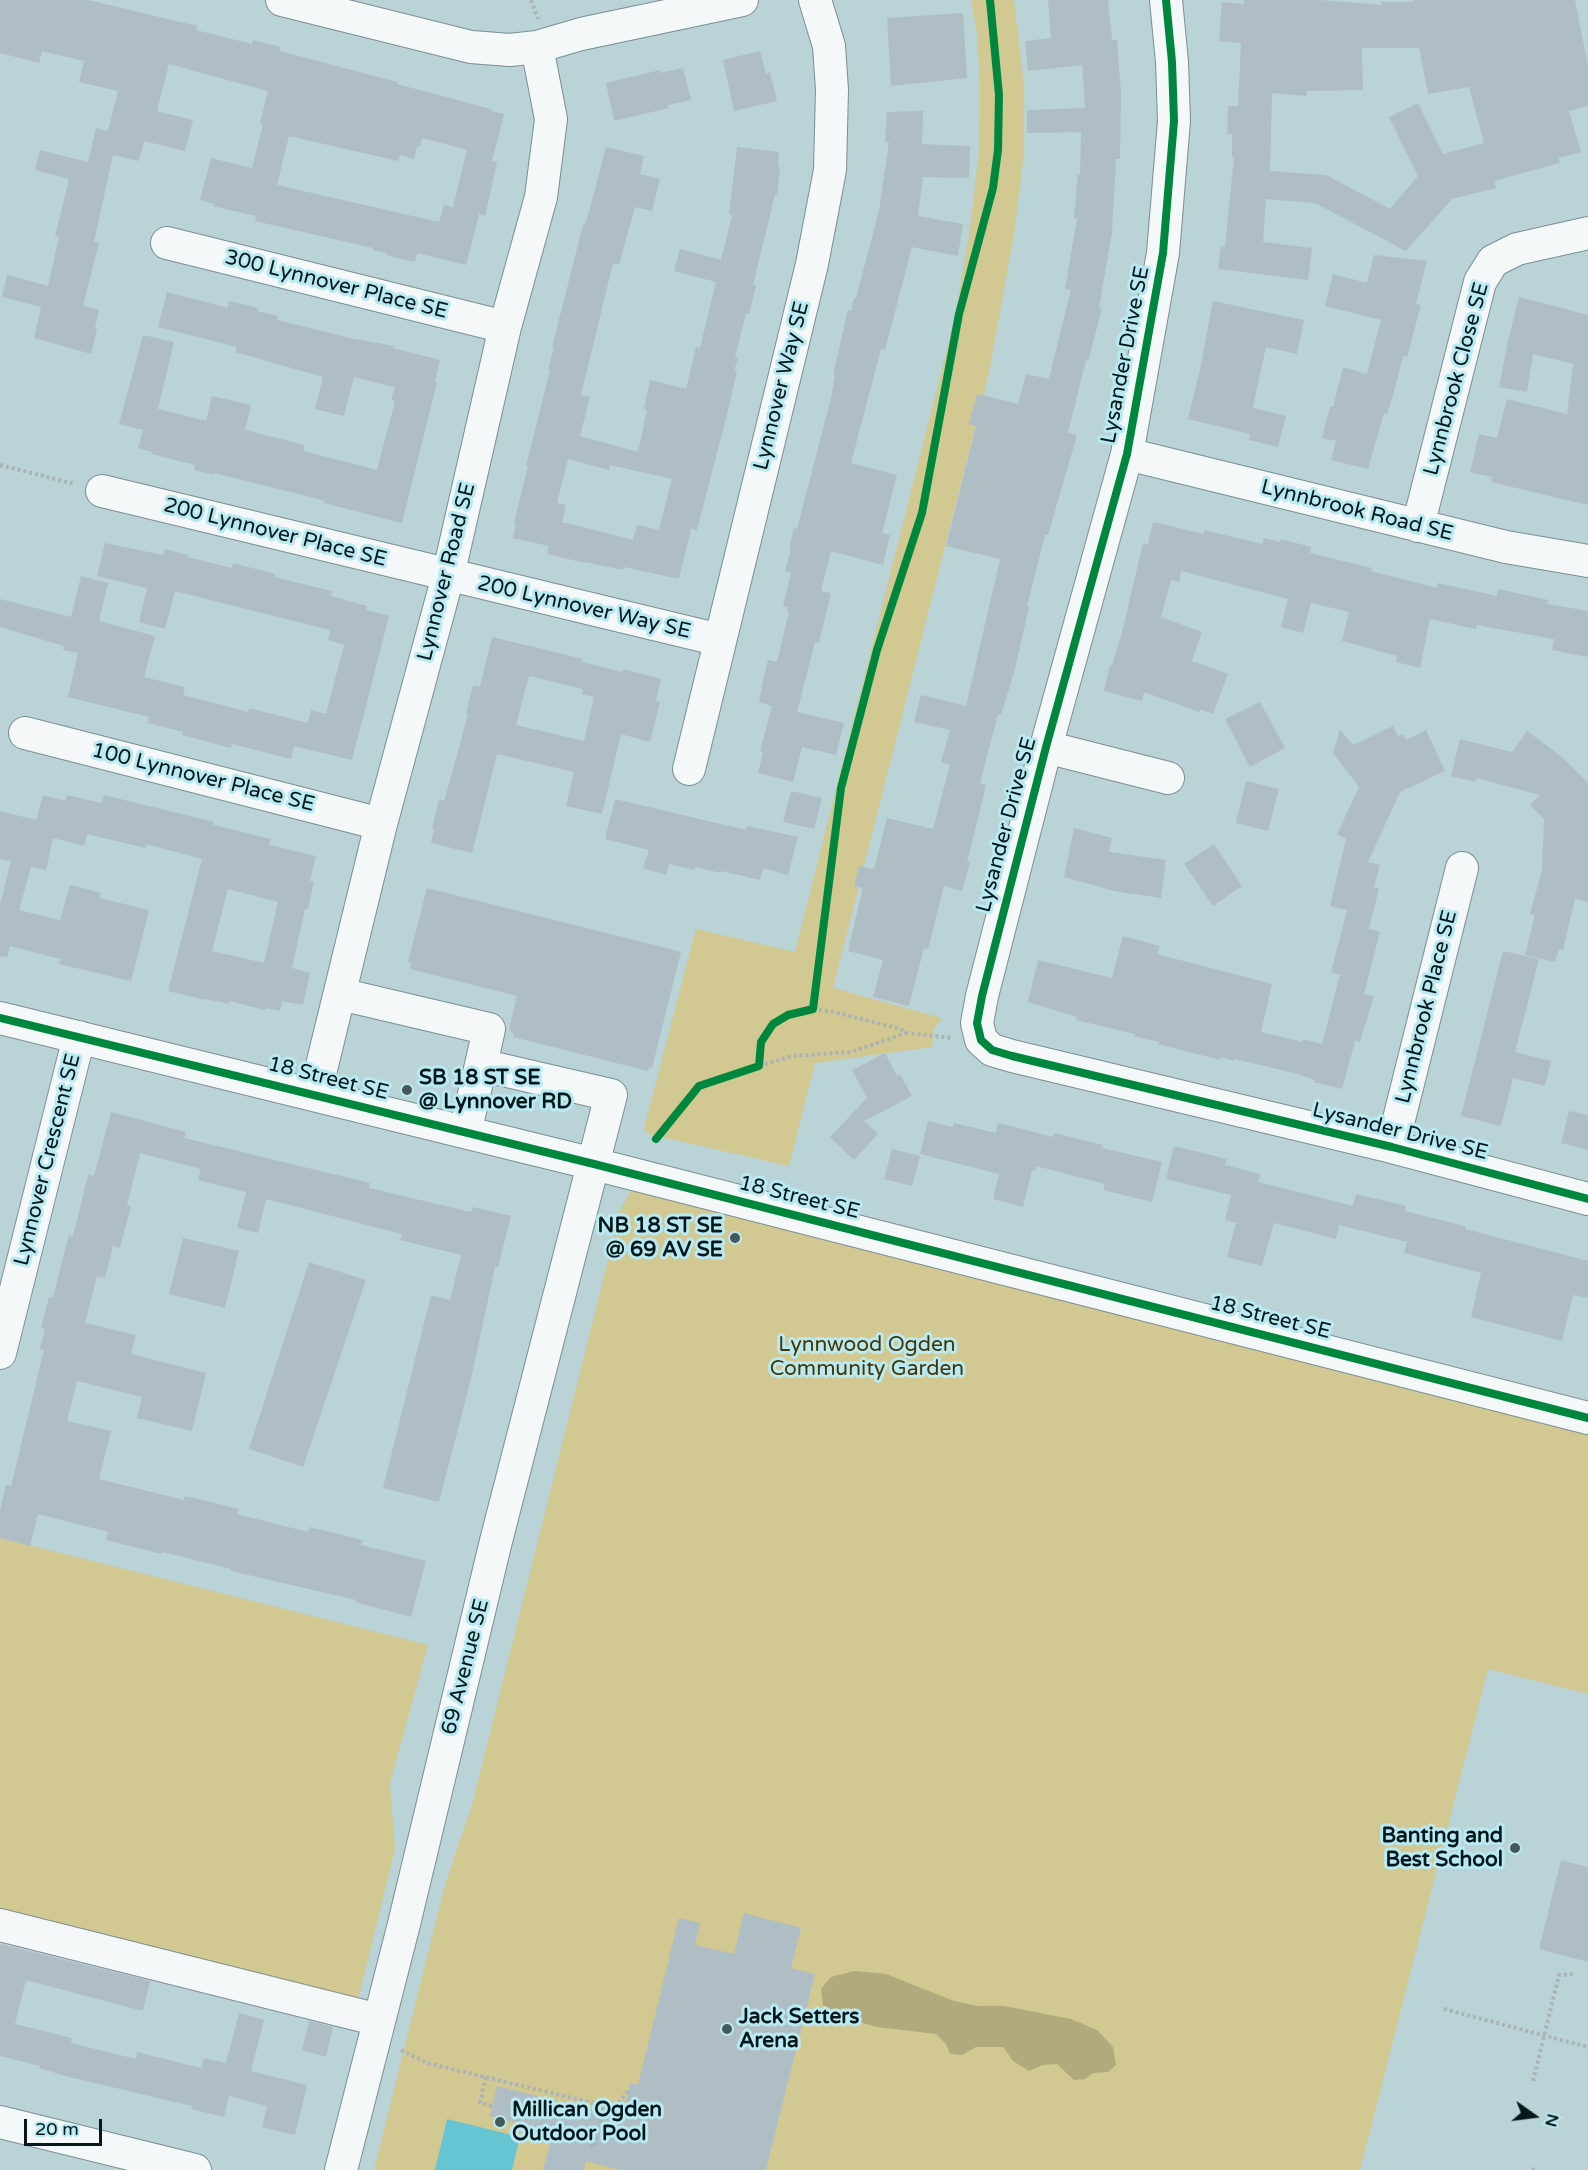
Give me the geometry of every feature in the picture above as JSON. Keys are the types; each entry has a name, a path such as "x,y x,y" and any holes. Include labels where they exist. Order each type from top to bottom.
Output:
{"street":[{"path":"282,0 471,47 510,50 537,48 581,34 742,0"},
{"name":"Lynnover Way SE","path":"689,768 812,264 830,170 832,90 829,46 815,0"},
{"name":"Lysander Drive SE","path":"1166,0 1172,62 1174,121 1163,254 1126,454 981,996 976,1023 981,1040 992,1050 1012,1056 1392,1147 1588,1199"},
{"name":"Lynnover Road SE","path":"315,1094 381,824 448,576 505,327 541,197 551,119 537,48"},
{"name":"Lynnbrook Close SE","path":"1418,526 1480,282 1493,261 1517,249 1588,232"},
{"name":"300 Lynnover Place SE","path":"167,243 505,327"},
{"name":"Lynnbrook Road SE","path":"1126,454 1506,547 1588,561"},
{"name":"200 Lynnover Place SE","path":"102,491 448,576"},
{"name":"200 Lynnover Way SE","path":"448,576 720,640"},
{"name":"100 Lynnover Place SE","path":"25,733 381,824"},
{"path":"1046,747 1168,778"},
{"name":"Lynnbrook Place SE","path":"1392,1147 1462,868"},
{"path":"340,994 489,1029 465,1132"},
{"name":"18 Street SE","path":"0,1018 594,1164 1588,1418"},
{"name":"Lynnover Crescent SE","path":"0,1353 79,1037"},
{"name":"69 Avenue SE","path":"342,2170 496,1540 611,1095 481,1065"},
{"path":"0,1925 379,2020"},
{"path":"0,2122 195,2170"}],"path":[{"path":"0,465 102,491"},
{"path":"814,998 808,1010 834,1012 900,1029 907,1033"},
{"path":"749,1069 759,1062 792,1056 851,1052 907,1033 981,1040"},
{"path":"1533,2081 1559,1975 1574,1974"},
{"path":"1444,2009 1588,2047"},
{"path":"401,2050 427,2063 614,2108 628,2091"},
{"path":"486,2077 480,2103 492,2106"},
{"path":"590,2145 594,2146 604,2106"}],"green space":[{"path":"971,0 1014,0 1024,85 1024,152 1014,234 989,373 833,988 942,1018 934,1029 932,1047 815,1063 789,1166 648,1134 644,1128 696,929 795,952 955,317 970,229 979,151 980,88 977,33"},
{"name":"Lynnwood Ogden Community Garden","path":"639,1176 1588,1418 1588,1694 1488,1669 1360,2170 374,2170 446,1881 472,1805 621,1208"},
{"path":"0,1538 428,1645 390,1783 395,1849 358,2000 0,1911"}],"shaded area":[{"path":"854,1971 886,1974 954,2001 978,2006 1004,2006 1071,2019 1097,2030 1113,2047 1116,2065 1108,2072 1093,2073 1085,2079 1074,2080 1057,2064 1043,2065 1029,2071 1013,2061 1003,2047 976,2047 962,2055 950,2054 946,2044 936,2034 877,2027 845,2018 823,2005 821,1989 831,1977"}],"water":[{"path":"447,2119 520,2137 512,2170 435,2170"}],"building":[{"path":"0,0 88,0 197,26 196,30 252,44 253,40 281,47 280,51 397,82 397,84 504,114 492,161 497,162 485,216 479,214 466,265 417,253 415,262 386,255 387,253 373,250 373,248 255,221 256,216 213,206 214,204 200,200 211,158 252,168 263,124 260,123 268,91 169,64 157,111 193,120 185,151 144,141 139,161 113,155 94,242 99,243 83,306 99,310 91,354 34,338 41,307 2,297 7,275 48,286 59,237 55,236 69,179 35,170 40,150 88,162 96,128 108,131 118,91 79,82 84,61 42,51 39,63 0,53","holes":["289,136 398,161 400,155 414,159 422,138 467,150 453,207 444,205 439,222 277,185"]},
{"path":"1048,0 1108,0 1112,40 1117,40 1121,93 1120,159 1116,159 1112,232 1099,308 1102,309 1088,361 1086,360 1068,433 1077,435 1048,535 1045,535 1027,606 1029,607 1015,669 1001,715 998,714 980,783 986,785 962,891 944,886 928,949 924,948 909,1006 873,997 883,960 848,951 862,891 862,888 854,886 859,866 874,869 887,818 933,829 950,765 941,762 950,730 914,722 921,695 966,706 1000,559 946,546 976,426 969,424 977,394 1018,404 1026,374 1049,379 1071,290 1065,289 1077,218 1074,218 1078,174 1080,175 1081,132 1027,133 1027,110 1085,108 1082,65 1028,71 1025,41 1051,38"},
{"path":"1244,0 1320,0 1381,5 1381,2 1413,2 1413,0 1575,0 1588,66 1588,106 1569,111 1581,152 1558,158 1560,163 1494,181 1496,188 1452,199 1406,251 1315,203 1266,199 1263,242 1312,248 1308,280 1218,269 1221,246 1225,247 1234,157 1232,157 1232,134 1227,134 1228,106 1238,106 1241,43 1219,41 1222,2 1244,4","holes":["1362,48 1419,48 1428,94 1469,87 1484,143 1443,154 1418,103 1389,117 1418,176 1390,209 1326,175 1270,171 1272,93 1307,96 1307,91 1363,90"]},
{"path":"963,13 967,78 891,86 887,18"},
{"path":"760,51 766,74 770,72 777,101 734,111 723,60"},
{"path":"683,68 691,100 668,105 669,108 614,121 606,83 660,70 660,73"},
{"path":"923,111 922,144 970,146 969,178 923,177 918,216 963,224 958,256 912,247 885,350 881,349 851,463 897,475 882,533 890,535 883,565 831,551 821,591 831,593 819,643 815,642 797,712 844,723 836,755 802,747 793,782 758,773 763,752 760,751 772,706 759,702 763,681 768,660 777,662 789,612 787,612 788,607 783,606 791,573 785,571 791,549 789,549 794,528 797,529 831,398 835,375 833,375 848,310 851,311 854,298 856,298 879,211 889,142 885,142 887,112"},
{"path":"606,147 644,156 640,174 660,179 652,211 635,207 619,265 613,263 581,395 590,397 580,436 638,452 647,410 644,409 650,380 686,389 696,347 700,348 716,282 674,271 680,249 721,260 732,215 729,214 737,147 779,152 777,196 775,195 753,285 756,286 749,314 746,313 735,357 738,358 734,371 737,372 697,530 691,529 679,579 547,554 549,546 513,538 516,523 514,523 528,466 526,466 550,370 548,370 554,347 552,347 583,225 585,225","holes":["568,459 609,470 610,465 672,479 659,530 637,525 633,540 562,522 566,505 557,503"]},
{"path":"1374,255 1427,261 1416,304 1421,305 1407,357 1403,356 1394,392 1387,414 1384,413 1368,469 1331,460 1336,441 1322,438 1343,367 1367,374 1381,320 1325,306 1333,274 1367,283"},
{"path":"167,292 228,308 229,301 258,308 257,311 278,316 277,320 394,346 393,348 440,360 435,382 437,382 402,523 324,503 325,501 311,497 194,470 195,465 151,454 152,452 138,448 143,430 119,424 143,335 174,342 158,409 206,421 212,396 251,405 245,430 305,445 303,451 377,470 395,401 391,400 395,387 354,377 344,416 315,409 323,377 235,352 237,347 158,327"},
{"path":"1519,297 1588,315 1588,505 1491,482 1492,477 1470,472 1479,434 1497,438 1507,399 1567,414 1573,364 1533,354 1527,392 1499,387"},
{"path":"1213,301 1304,320 1297,354 1266,347 1254,402 1253,408 1286,416 1278,447 1249,440 1250,434 1188,419"},
{"path":"1153,522 1203,534 1204,530 1262,544 1264,538 1280,542 1281,539 1311,547 1310,553 1372,568 1371,571 1437,588 1438,583 1497,596 1498,589 1548,600 1547,604 1588,611 1588,657 1552,650 1554,639 1477,625 1476,629 1430,619 1420,668 1396,662 1397,656 1342,641 1349,612 1311,603 1303,633 1281,627 1288,599 1181,571 1179,582 1171,580 1161,617 1202,632 1192,661 1228,674 1213,714 1200,709 1199,712 1144,692 1142,701 1104,691 1110,665 1112,666 1120,641 1143,543 1148,544"},
{"path":"105,543 163,555 165,549 232,568 233,563 275,574 274,577 332,591 331,596 367,606 366,610 389,616 352,760 294,746 291,759 232,744 231,748 148,723 149,717 68,697 78,653 63,650 64,646 0,627 0,599 71,617 81,576 108,583 99,621 155,636 144,677 185,687 183,695 248,712 249,708 308,723 311,710 326,714 344,645 328,640 330,630 175,591 165,629 139,622 147,588 97,576"},
{"path":"492,637 583,659 582,662 661,679 656,701 660,702 650,742 621,734 602,814 566,806 574,772 497,754 472,853 431,843 439,799 444,801 468,714 466,713 473,685 480,687","holes":["529,676 583,689 582,694 594,697 584,741 516,725"]},
{"path":"1260,702 1285,748 1250,767 1225,719"},
{"path":"1393,726 1398,736 1403,734 1406,740 1426,730 1445,771 1400,792 1368,862 1380,865 1374,887 1379,888 1369,929 1380,932 1364,994 1374,996 1360,1042 1355,1041 1342,1089 1314,1082 1315,1080 1294,1073 1235,1059 1234,1061 1221,1057 1220,1060 1158,1044 1159,1042 1134,1036 1135,1034 1076,1020 1077,1017 1028,1002 1038,960 1112,978 1123,936 1160,946 1157,954 1272,984 1261,1032 1302,1042 1302,1039 1322,1044 1340,975 1331,972 1347,910 1330,906 1346,839 1337,834 1359,787 1333,753 1340,730 1353,745"},
{"path":"1527,731 1562,757 1588,783 1588,902 1575,899 1563,950 1559,949 1555,962 1525,955 1535,915 1530,914 1542,870 1544,819 1530,805 1540,795 1476,778 1475,782 1451,776 1460,739 1512,752"},
{"path":"1246,781 1279,789 1268,831 1236,823"},
{"path":"791,791 822,798 814,829 783,822"},
{"path":"43,795 65,801 67,795 102,803 104,795 214,822 213,825 271,839 269,845 316,856 310,881 314,882 308,909 305,909 292,968 310,973 303,1005 282,1001 280,1011 266,1008 265,1010 229,1001 229,1004 168,991 202,859 146,844 145,848 87,834 84,846 53,838 46,870 31,867 19,910 60,920 70,885 101,893 100,898 149,910 131,981 59,964 60,959 10,946 7,957 0,956 0,905 11,861 0,859 0,811 36,820","holes":["228,889 278,902 264,963 212,951"]},
{"path":"615,799 746,830 747,826 798,837 788,875 763,868 760,880 722,871 721,873 695,867 694,870 669,864 666,875 643,868 649,850 605,839"},
{"path":"1074,828 1112,838 1109,852 1166,860 1161,898 1114,891 1064,877"},
{"path":"1214,844 1242,886 1213,906 1184,864"},
{"path":"427,888 681,952 652,1068 649,1067 648,1071 513,1037 514,1034 509,1030 517,996 410,969 411,963 408,962"},
{"path":"1503,951 1539,959 1515,1052 1551,1061 1545,1086 1513,1078 1501,1126 1461,1116"},
{"path":"885,1053 897,1076 900,1074 912,1096 864,1121 878,1134 854,1160 830,1137 867,1098 852,1070"},
{"path":"1569,1111 1588,1115 1588,1150 1561,1143"},
{"path":"111,1112 186,1132 184,1138 370,1183 369,1188 471,1212 473,1207 511,1216 498,1267 495,1267 471,1379 439,1502 383,1488 431,1295 450,1300 461,1255 400,1240 402,1234 266,1199 258,1233 237,1228 246,1192 198,1180 201,1169 140,1153 127,1205 131,1206 120,1248 113,1246 105,1278 97,1276 85,1323 136,1335 131,1354 206,1373 192,1431 137,1418 142,1397 77,1381 67,1421 111,1431 99,1479 184,1500 185,1496 239,1509 237,1514 308,1532 309,1527 363,1540 361,1545 426,1561 411,1617 355,1602 356,1600 106,1540 108,1532 38,1514 30,1546 0,1538 0,1511 6,1485 11,1486 44,1350 40,1349 45,1329 41,1328 49,1297 53,1298 69,1235 73,1236 88,1175 94,1176"},
{"path":"928,1121 953,1127 954,1123 996,1133 998,1123 1053,1137 1054,1133 1103,1145 1102,1148 1162,1162 1152,1202 1103,1190 1105,1184 1036,1166 1035,1171 1032,1170 1023,1207 993,1199 999,1174 920,1154"},
{"path":"1174,1146 1227,1159 1225,1165 1260,1174 1258,1182 1353,1206 1356,1194 1406,1206 1405,1211 1465,1226 1465,1229 1588,1261 1588,1298 1573,1295 1562,1341 1471,1317 1481,1273 1404,1253 1407,1242 1339,1225 1336,1239 1274,1223 1262,1266 1227,1257 1236,1223 1225,1220 1231,1195 1166,1179"},
{"path":"892,1149 920,1156 912,1186 884,1179"},
{"path":"183,1238 239,1251 225,1308 169,1294"},
{"path":"309,1262 366,1280 303,1467 249,1449"},
{"path":"1561,1860 1588,1867 1588,1962 1539,1949"},
{"name":"Jack Setters Arena","path":"744,1913 801,1928 791,1968 815,1974 766,2170 620,2170 586,2161 584,2170 543,2170 553,2132 490,2116 497,2086 622,2117 630,2083 638,2085 679,1918 700,1923 695,1945 734,1954"},
{"path":"0,1944 150,1981 143,2011 26,1980 15,2024 72,2038 71,2043 136,2059 137,2052 201,2068 204,2058 226,2063 239,2013 264,2020 251,2071 307,2085 295,2135 262,2127 267,2106 229,2096 224,2117 191,2109 192,2106 69,2077 39,2068 40,2066 0,2056"},
{"path":"309,2021 333,2027 326,2057 302,2050"}],"cycle path":[{"path":"656,1139 699,1086 759,1066 761,1042 773,1024 788,1015 813,1009 841,788 877,650 922,513 959,314 993,188 998,150 999,95 990,0"},
{"path":"1166,0 1172,62 1174,121 1163,253 1127,454 1046,747 982,996 977,1023 981,1040 992,1050 1012,1056 1392,1147 1588,1199"},
{"path":"0,1018 594,1164 1588,1418"}],"place":[{"name":"SB 18 ST SE @ Lynnover RD","path":"407,1090"},
{"name":"NB 18 ST SE @ 69 AV SE","path":"735,1238"},
{"name":"Banting and Best School","path":"1515,1848"},
{"name":"Jack Setters Arena","path":"727,2029"},
{"name":"Millican Ogden Outdoor Pool","path":"500,2122"}]}
